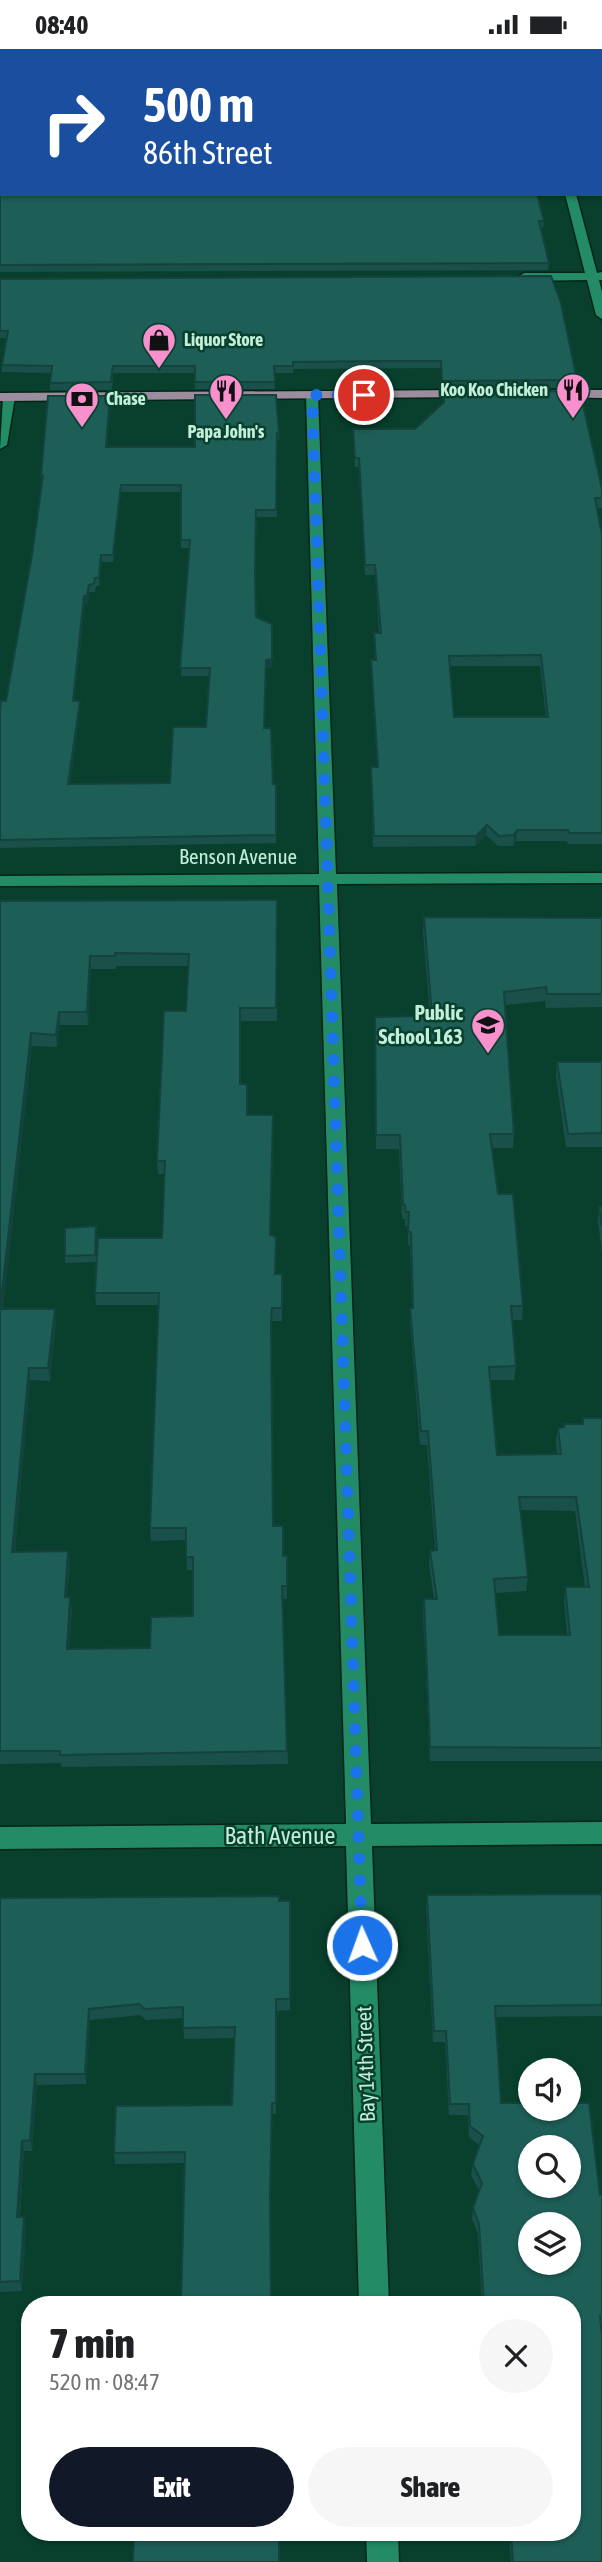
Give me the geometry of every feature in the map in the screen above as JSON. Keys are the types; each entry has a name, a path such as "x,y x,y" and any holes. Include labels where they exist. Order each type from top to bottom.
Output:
{"main road":[{"path":"4,397 485,394"},
{"path":"534,394 602,394"}],"street":[{"path":"571,196 597,277 602,315"},
{"path":"517,277 597,277"},
{"name":"Bay 14th Street","path":"312,395 374,2296"},
{"path":"0,445 4,397"},
{"name":"Benson Avenue","path":"0,881 602,878"},
{"name":"Bath Avenue","path":"0,1838 602,1833"},
{"path":"382,2541 383,2562"}],"building":[{"path":"0,196 538,196 544,221 539,221 549,263 0,265"},
{"path":"551,276 561,303 577,380 442,381 441,361 387,361 293,362 293,366 274,366 275,382 195,382 195,366 113,366 111,382 50,383 52,366 2,365 8,331 0,331 0,279"},
{"path":"580,391 602,489 602,498 595,498 602,535 602,833 517,830 514,835 499,836 487,825 476,836 374,836 371,767 378,767 371,660 376,660 374,633 381,633 375,565 365,565 359,458 355,458 353,429 415,429 444,402 443,392","holes":["541,655 548,717 454,717 449,656"]},
{"path":"195,395 276,395 279,433 276,510 256,510 255,574 256,617 272,624 272,659 266,660 264,728 271,728 273,784 276,784 276,835 0,840 0,710 1,701 6,701 32,555 43,476 48,396 110,396 106,447 195,447","holes":["121,485 181,485 181,540 190,540 180,668 210,668 206,727 173,727 170,783 68,784 80,701 73,701 84,596 87,596 89,585 94,584 95,578 99,578 101,555 113,555"]},
{"path":"277,900 276,1008 240,1008 240,1084 247,1084 247,1115 273,1115 270,1235 276,1237 275,1274 282,1274 282,1308 272,1308 271,1325 273,1526 283,1526 283,1556 287,1556 287,1586 282,1586 287,1751 60,1755 60,1751 0,1751 0,1309 0,901","holes":["115,953 189,954 186,1011 164,1011 157,1161 165,1161 162,1238 98,1238 95,1293 159,1293 150,1528 186,1528 186,1557 193,1557 193,1616 151,1617 150,1648 67,1649 70,1597 65,1597 68,1551 12,1552 29,1368 48,1368 55,1309 0,1309 31,1033 56,1035 59,1012 87,1012 90,956 115,956"]},
{"path":"424,917 602,918 602,994 547,994 546,987 504,992 514,1134 490,1134 498,1194 513,1194 523,1306 511,1306 516,1366 489,1367 497,1455 561,1454 558,1428 564,1427 564,1424 583,1424 583,1418 602,1418 602,1748 430,1747 424,1599 437,1599 430,1551 437,1550 428,1431 421,1431 410,1308 413,1308 411,1232 408,1232 409,1212 406,1212 403,1205 400,1135 376,1135 375,1017 432,1016","holes":["519,1497 576,1497 589,1587 565,1587 570,1635 499,1635 494,1579 528,1577"]},
{"path":"557,1062 602,1062 602,1133 568,1134"},
{"path":"96,1226 95,1255 65,1256 65,1228"},
{"path":"602,1894 602,2005 495,2006 501,2103 518,2103 518,2121 581,2121 581,2103 589,2103 602,2195 602,2562 513,2562 512,2541 581,2541 581,2296 483,2296 479,2224 473,2208 482,2183 473,2164 483,2136 470,2126 469,2104 450,2104 446,2031 434,2031 427,1895"},
{"path":"279,1896 279,1901 290,1901 290,1999 276,1999 276,2103 272,2103 270,2194 271,2296 181,2296 185,2152 114,2153 116,2106 232,2105 235,2027 183,2028 183,2007 145,2009 139,2004 89,2009 85,2074 35,2074 30,2140 22,2141 17,2217 24,2217 20,2281 0,2282 0,1898"},
{"path":"134,2541 279,2541 279,2562 133,2562"}],"place":[{"name":"Liquor Store","path":"159,370"},
{"name":"Koo Koo Chicken","path":"573,420"},
{"name":"Papa John's","path":"226,421"},
{"name":"Chase","path":"82,429"},
{"name":"Public School 163","path":"488,1055"}],"route":[{"path":"362,1945 312,395 364,395"}]}
